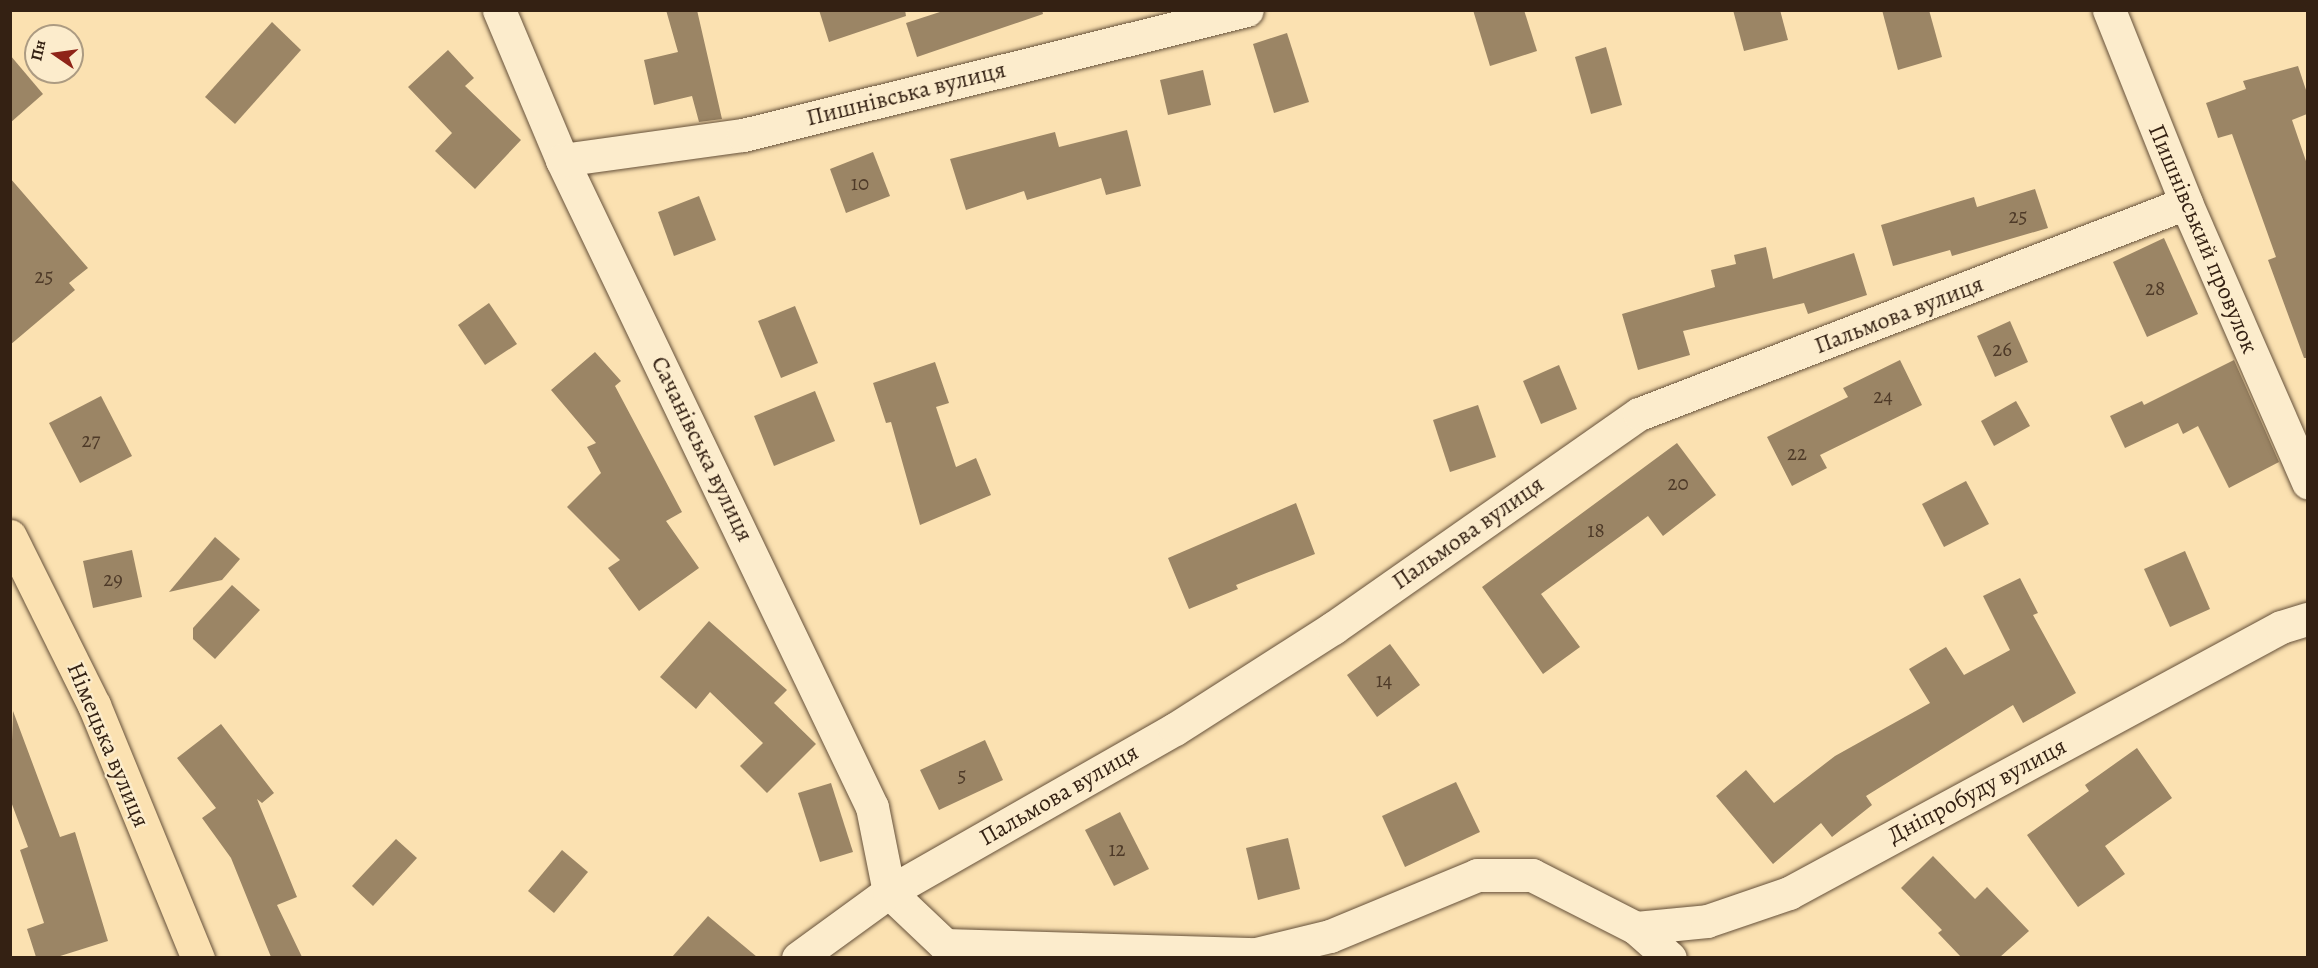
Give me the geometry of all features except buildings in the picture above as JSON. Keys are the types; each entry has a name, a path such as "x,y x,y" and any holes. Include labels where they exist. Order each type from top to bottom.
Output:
{"main road":[{"name":"Німецька вулиця","path":"10,536 94,705 198,957"}],"street":[{"name":"Сачанівська вулиця","path":"499,10 562,160 872,807 889,892"},
{"name":"Пишнівська вулиця","path":"562,160 743,135 1247,10"},
{"name":"Пишнівський провулок","path":"2109,10 2186,203 2305,470"},
{"name":"Пальмова вулиця","path":"798,957 889,892 1175,729 1333,628 1640,414 2186,203"},
{"name":"Дніпробуду вулиця","path":"1636,928 1707,921 1789,893 2281,627 2307,620"},
{"path":"889,892 945,945 1256,954 1330,936 1477,875 1532,875 1636,928 1670,957"}]}
